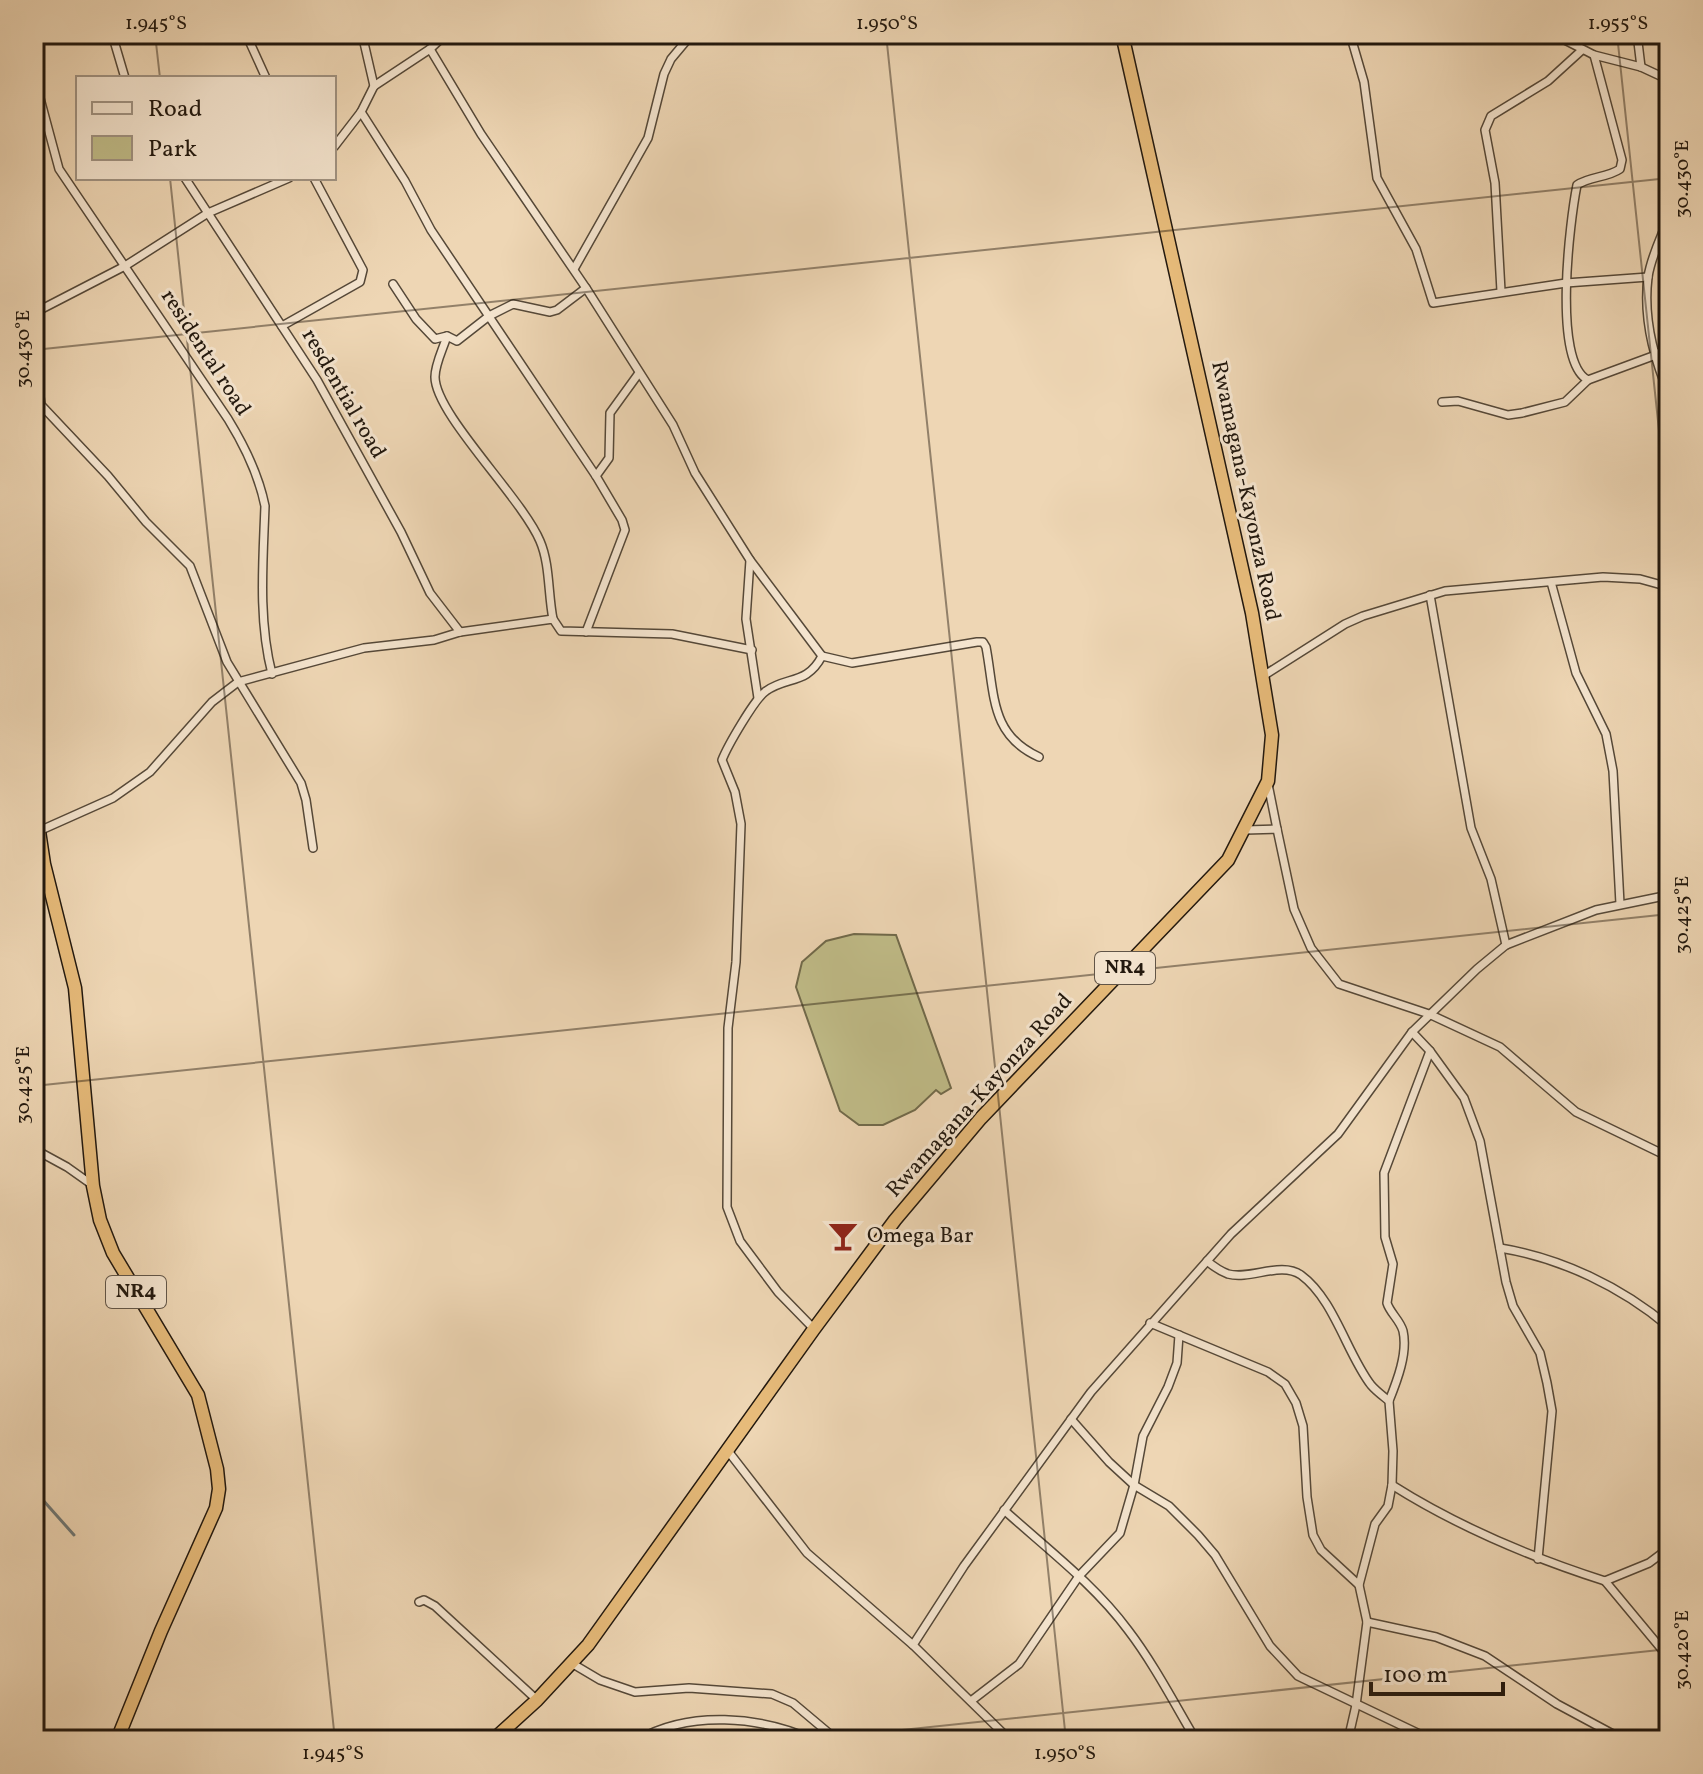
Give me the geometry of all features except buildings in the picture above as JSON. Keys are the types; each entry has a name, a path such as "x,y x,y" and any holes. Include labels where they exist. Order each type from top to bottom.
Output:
{"highway":[{"name":"Rwamagana-Kayonza Road","path":"493,1740 573,1664 885,1232 950,1152 1228,860 1268,781 1272,735 1252,613 1122,34"},
{"name":"NR4","path":"37,825 75,988 93,1186 105,1237 198,1395 217,1469 219,1489 216,1508 117,1740"}],"street":[{"path":"112,34 124,76"},
{"path":"246,34 265,76"},
{"path":"362,34 374,86"},
{"path":"336,144 361,112 374,86 430,49 446,34"},
{"path":"574,269 648,138 664,74 671,59 692,34"},
{"path":"1350,34 1364,82 1377,178 1416,249 1433,303 1566,283 1648,277"},
{"path":"1553,34 1594,55 1641,67 1669,80"},
{"path":"1637,34 1641,67"},
{"path":"430,49 481,134 574,269 673,425 695,473 750,560 822,656 852,663 930,648 983,642 1003,728 1021,749 1039,757"},
{"path":"1501,291 1497,199 1485,138 1486,122 1548,81 1582,50"},
{"path":"1588,380 1579,372 1564,311 1577,185 1612,175 1620,169 1622,160 1594,55"},
{"name":"residental road","path":"34,76 49,142 59,169 240,438 265,506 263,620 272,674"},
{"path":"361,112 405,181 431,230 596,476 622,520 625,530 586,632"},
{"name":"resdential road","path":"186,180 317,380 430,593 460,632"},
{"path":"34,313 125,266 208,213 284,180"},
{"path":"282,326 360,282 363,270 315,180"},
{"path":"1669,216 1648,277 1648,322 1653,356 1669,394"},
{"path":"393,284 406,306 435,339 447,336 457,341 489,316 518,303 539,311 557,310 586,288"},
{"path":"447,336 435,375 440,396 475,450 517,503 541,542 553,619 561,631 672,634 752,650"},
{"path":"1442,402 1458,401 1508,415 1522,413 1565,402 1588,380 1669,347"},
{"path":"34,349 38,408 108,476 146,522 190,566 227,662 301,783 313,848"},
{"path":"596,476 609,458 610,413 639,373"},
{"path":"750,560 746,619 758,698"},
{"path":"1263,676 1345,624 1430,595 1462,588 1613,578 1640,579 1669,587"},
{"path":"1551,582 1576,673 1606,734 1613,771 1620,904"},
{"path":"1430,595 1471,828 1491,879 1506,945"},
{"path":"37,825 113,798 150,772 212,702 238,682 364,648 434,640 460,632 553,619"},
{"path":"814,1329 778,1292 740,1241 727,1207 728,1028 736,962 741,824 735,792 722,760 758,698 767,690 797,680 815,668 822,656"},
{"path":"1268,781 1294,909 1311,948 1339,984 1429,1014 1500,1047 1576,1112 1669,1156"},
{"path":"1245,830 1277,829"},
{"path":"913,1645 1004,1510 1091,1392 1231,1234 1338,1134 1412,1032 1429,1014 1493,953 1506,945 1596,910 1669,895"},
{"path":"1412,1032 1464,1098 1480,1141 1513,1306 1540,1353 1552,1411 1538,1559"},
{"path":"1348,1740 1367,1622 1359,1585 1375,1524 1388,1506 1392,1485 1393,1440 1389,1401 1399,1376 1403,1337 1403,1329 1387,1303 1393,1264 1385,1237 1384,1173 1430,1051"},
{"path":"34,1149 93,1186"},
{"path":"1500,1248 1526,1252 1582,1273 1631,1299 1669,1327"},
{"path":"1207,1261 1229,1274 1297,1272 1308,1281 1341,1330 1371,1385 1389,1401"},
{"path":"1150,1323 1268,1372 1292,1392 1303,1426 1307,1497 1313,1535 1321,1550 1359,1585"},
{"path":"971,1701 1019,1664 1079,1576 1120,1533 1134,1485 1143,1436 1177,1363 1179,1335"},
{"path":"1071,1419 1109,1462 1134,1485 1169,1506 1215,1555 1270,1646 1298,1676 1432,1740"},
{"path":"728,1451 807,1553 913,1645 1010,1740"},
{"path":"1392,1485 1432,1510 1538,1559 1605,1581 1669,1658"},
{"path":"1004,1510 1079,1576 1127,1628 1196,1740"},
{"path":"1605,1581 1649,1563 1669,1548"},
{"path":"419,1602 424,1600 435,1606 537,1700"},
{"path":"1367,1622 1436,1637 1485,1656 1557,1704 1624,1740"},
{"path":"573,1664 610,1684 635,1692 701,1688 772,1694 793,1703 837,1740"},
{"path":"638,1740 661,1728 717,1720 753,1722 793,1731 813,1740"}],"green space":[{"path":"854,934 896,935 951,1088 941,1094 936,1090 915,1110 883,1125 859,1125 840,1111 796,987 802,962 826,941"}],"waterway":[{"path":"34,1490 74,1535"}],"place":[{"name":"Omega Bar","path":"843,1236"}]}
